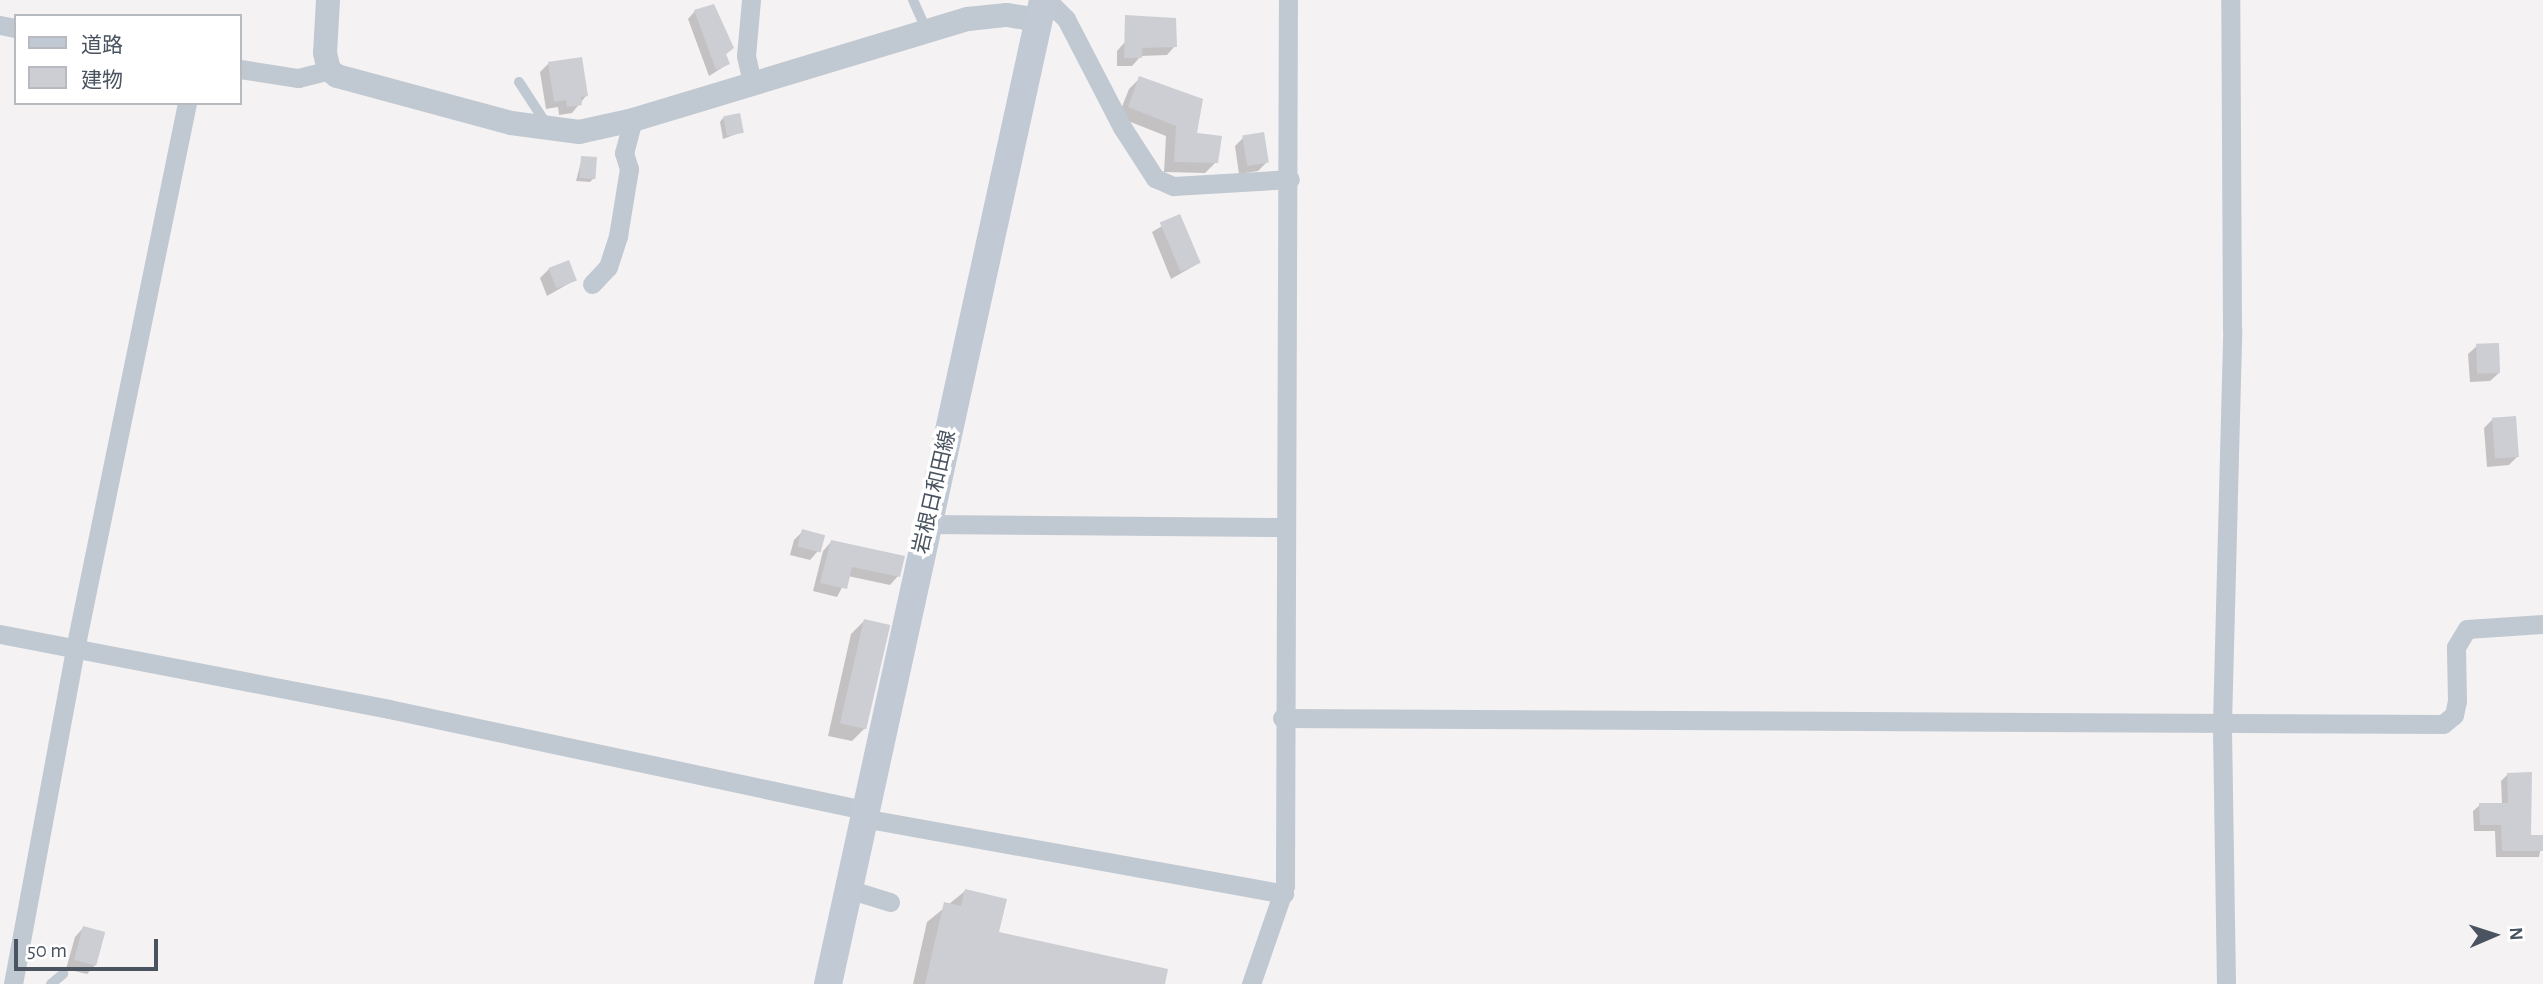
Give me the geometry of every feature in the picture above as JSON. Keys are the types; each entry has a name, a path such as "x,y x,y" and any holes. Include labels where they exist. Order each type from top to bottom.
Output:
{"main road":[{"name":"岩根日和田線","path":"828,984 927,524 1043,7"}],"street":[{"path":"328,0 324,31 329,70"},
{"path":"751,0 746,57 752,83"},
{"path":"1251,984 1284,894 1282,718 1290,179 1288,0"},
{"path":"2225,984 2222,723 2232,329 2230,0"},
{"path":"242,69 298,78 329,70 398,95 550,130 579,132 633,120 968,19 1007,15 1043,7 1066,19 1122,127 1155,178 1173,186 1290,179"},
{"path":"13,984 75,649 187,105"},
{"path":"592,284 608,267 618,236 629,169 624,153 633,120"},
{"path":"927,524 1284,527"},
{"path":"1282,718 2443,724 2454,715 2456,647 2466,629 2543,624"},
{"path":"0,634 389,709 864,814 1284,894"},
{"path":"848,889 890,902"}],"lane":[{"path":"913,0 927,31"},
{"path":"519,82 550,130"},
{"path":"51,984 63,974"}],"building":[{"path":"714,4 734,48 726,54 730,64 716,70 694,10"},
{"path":"1125,15 1176,18 1177,47 1142,48 1142,58 1124,58"},
{"path":"582,57 588,96 581,97 582,105 567,107 566,100 554,102 548,62"},
{"path":"1139,76 1203,99 1197,133 1222,136 1218,163 1174,162 1176,126 1128,107"},
{"path":"740,113 744,133 727,136 723,116"},
{"path":"1264,132 1269,163 1247,166 1242,135"},
{"path":"581,156 597,157 595,179 579,178"},
{"path":"1180,214 1201,263 1180,271 1160,223"},
{"path":"569,260 577,281 556,288 548,268"},
{"path":"2499,343 2500,373 2477,374 2476,344"},
{"path":"2516,416 2519,457 2495,459 2492,418"},
{"path":"802,529 825,535 821,553 797,546"},
{"path":"831,540 905,556 900,577 852,567 847,589 820,583"},
{"path":"864,619 890,625 866,729 840,723"},
{"path":"2532,772 2531,835 2543,835 2543,851 2502,851 2501,825 2480,825 2479,803 2508,803 2507,773"},
{"path":"965,889 1007,899 999,932 1168,969 1165,984 925,984 944,902 961,906"},
{"path":"83,926 105,932 96,966 74,960"}]}
